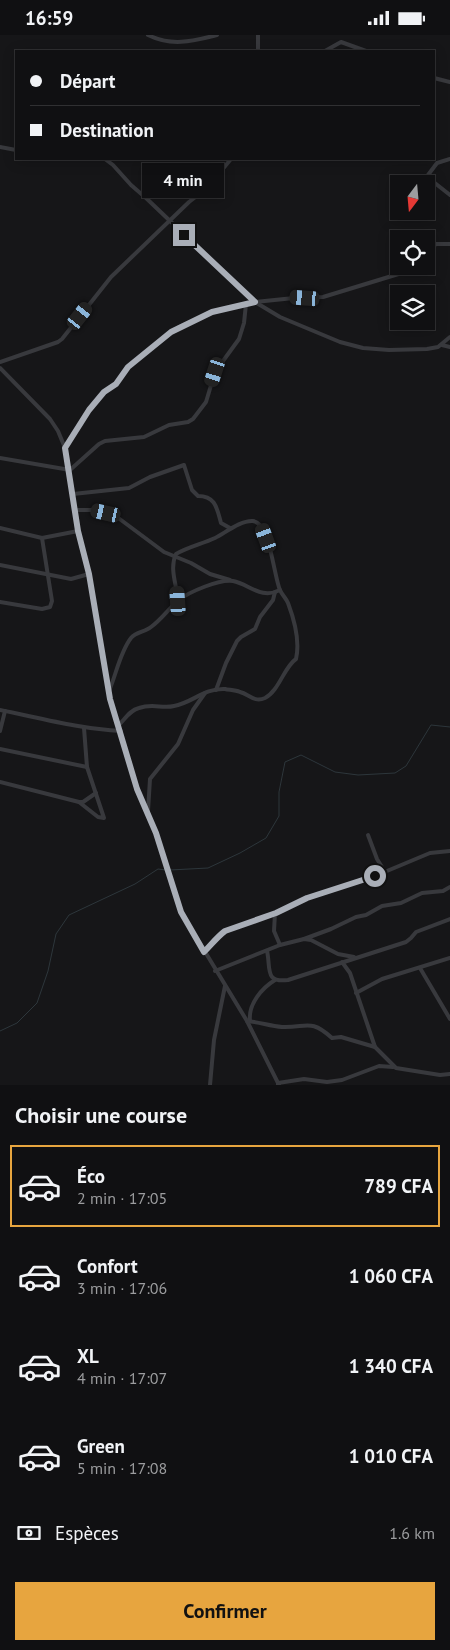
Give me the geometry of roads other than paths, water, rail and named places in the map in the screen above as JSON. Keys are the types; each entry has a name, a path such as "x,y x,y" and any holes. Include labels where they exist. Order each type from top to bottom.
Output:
{"street":[{"path":"148,35 160,40 187,43 217,35"},
{"path":"258,35 258,50"},
{"path":"327,50 340,42 363,50"},
{"path":"435,78 450,82"},
{"path":"0,147 15,149"},
{"path":"450,159 437,163 428,175 431,180 450,195"},
{"path":"106,160 169,222 255,302 280,317 340,342 363,348 389,350 427,349 442,345 450,347"},
{"path":"0,362 62,339 111,277 189,202 207,188 230,160"},
{"path":"435,245 450,244"},
{"path":"65,448 89,410 104,392 116,384 128,367 171,332 212,312 255,302 323,297 395,275"},
{"path":"70,470 99,444 106,441 144,437 169,425 188,422 193,419 206,402 218,367 239,339 244,323 246,304"},
{"path":"442,345 450,337"},
{"path":"0,368 50,419 58,431 65,448 70,470 74,510 89,574 109,691 137,789 156,833 181,912 215,971 248,1021 278,1084 304,1079 327,1082 342,1080 379,1066 440,1075 450,1074"},
{"path":"0,458 70,470"},
{"path":"73,494 129,488 150,477 184,465 193,490 198,496 205,496 214,502 222,523 230,528"},
{"path":"74,510 96,510 117,517 159,549 210,574 256,592 278,591"},
{"path":"119,725 130,713 139,708 154,705 176,706 206,692 216,690 240,692 254,699 264,699 284,675 290,664 296,659 294,624 288,604 278,591 272,556 259,525 250,521 230,528 214,539 180,552 175,556 174,577 178,590 178,601"},
{"path":"0,528 42,538 78,531"},
{"path":"0,602 42,609 50,607 52,601 42,538"},
{"path":"0,565 71,579 89,574"},
{"path":"109,691 124,651 131,639 150,628 188,594 207,586 232,581"},
{"path":"216,690 237,641 255,629 260,617 278,591"},
{"path":"148,815 150,779 178,744 193,710 206,692"},
{"path":"0,710 41,717 84,728 121,731"},
{"path":"0,731 6,711"},
{"path":"79,802 98,817 104,818 88,767 84,728"},
{"path":"0,749 88,767"},
{"path":"0,782 79,802 84,802 96,793"},
{"path":"368,835 377,859 385,872"},
{"path":"204,952 225,931 276,913 307,898 385,872 430,853 450,851"},
{"path":"215,971 280,945 331,929 356,917 366,915 382,906 401,903 422,893 443,891 450,887"},
{"path":"276,913 274,931 280,945"},
{"path":"248,1021 250,1010 258,996 265,986 275,980 288,980 406,941 412,938 416,932 450,919"},
{"path":"304,939 310,940 338,954 357,957"},
{"path":"267,951 269,971 271,977 275,980"},
{"path":"356,993 382,979 450,958"},
{"path":"443,961 450,962"},
{"path":"342,962 350,973 375,1047 396,1067"},
{"path":"420,968 450,1019"},
{"path":"210,1085 214,1040 225,986"},
{"path":"248,1021 280,1027 312,1025 318,1027 332,1038 341,1037 375,1047"}],"waterway":[{"path":"170,870 208,868 266,838 279,816 279,792 285,762 301,755 335,772 358,775 395,773 406,766 431,725 450,727"},
{"path":"0,1031 17,1023 37,1003 48,971 56,934 69,915 135,884 158,869 166,870"}]}
